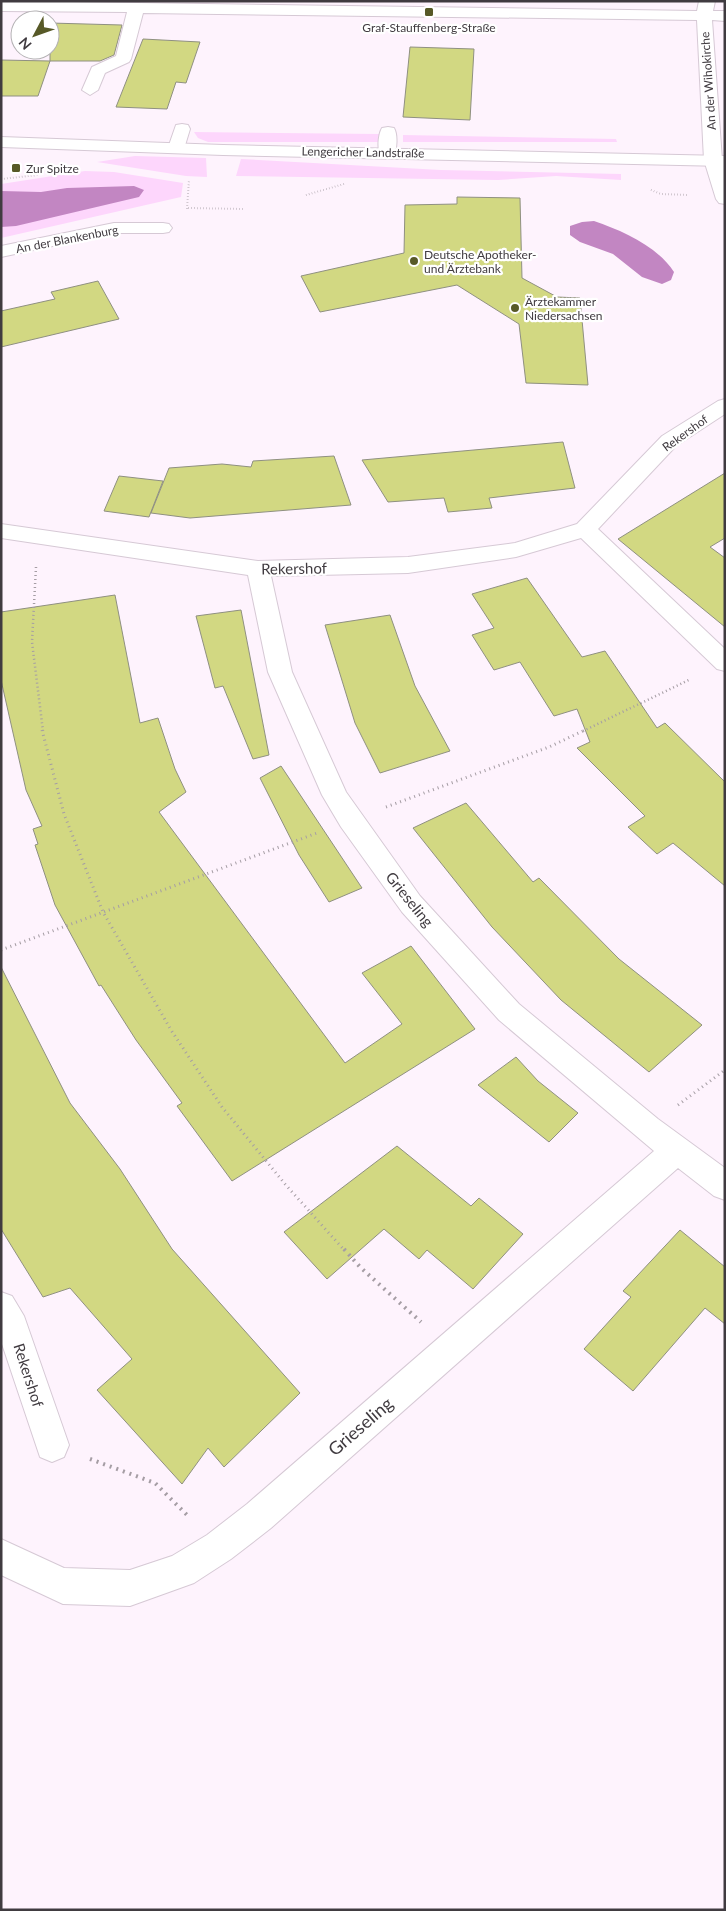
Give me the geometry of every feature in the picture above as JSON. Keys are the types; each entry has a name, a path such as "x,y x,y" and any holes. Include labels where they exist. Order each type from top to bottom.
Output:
{"street":[{"path":"1,24 5,6 136,8 706,8 725,16"},
{"path":"90,90 98,70 123,59 136,8"},
{"name":"An der Wihokirche","path":"706,8 719,160 725,199"},
{"path":"177,148 182,129"},
{"path":"387,153 388,132"},
{"name":"Lengericher Landstraße","path":"1,142 177,148 719,160"},
{"name":"An der Blankenburg","path":"1,252 114,228 163,228"},
{"name":"Rekershof","path":"1,531 258,569 408,565 516,550 585,529 669,441 725,406"},
{"path":"585,529 725,662"},
{"name":"Grieseling","path":"258,569 280,672 336,795 350,820 411,904 509,1012 647,1128 725,1186"},
{"name":"Grieseling","path":"1,1557 63,1586 130,1588 180,1570 219,1547 259,1516 677,1150"},
{"name":"Rekershof","path":"1,1307 13,1327 52,1445"}],"path":[{"path":"306,195 350,182"},
{"path":"188,208 243,209"},
{"path":"46,539 36,568 32,642 40,721 64,814 103,912 171,1030 222,1107 285,1184 360,1267 450,1348"},
{"path":"1,950 549,748 725,662"},
{"path":"647,1128 725,1070"},
{"path":"52,1445 155,1483 219,1547"}],"shaded area":[{"path":"194,132 379,134 379,142 208,142 198,138"},
{"path":"403,135 616,139 617,142 403,142"},
{"path":"135,156 206,158 207,177 186,176 97,162"},
{"path":"241,159 441,170 621,174 621,180 556,176 498,180 236,176"},
{"path":"85,171 114,172 183,183 181,197 1,238 1,184"},
{"path":"134,186 144,190 139,197 16,226 1,227 1,191 41,192 67,188"},
{"path":"594,221 628,235 649,247 674,272 671,280 662,284 642,277 613,254 580,242 570,235 570,226"}],"building":[{"path":"60,23 122,25 114,55 100,61 50,61 60,60"},
{"path":"143,39 200,42 186,83 176,82 167,109 116,107"},
{"path":"410,47 474,49 470,120 403,117"},
{"path":"1,60 50,61 38,96 1,96"},
{"path":"457,197 520,198 522,278 557,297 580,298 588,385 526,383 519,324 457,285 320,312 301,276 404,253 405,205 457,204"},
{"path":"98,281 119,319 1,347 1,311 55,299 51,292"},
{"path":"563,442 575,488 489,498 492,508 448,512 444,498 388,502 362,460"},
{"path":"334,456 351,505 190,518 151,513 169,468 222,464 251,467 253,461"},
{"path":"725,473 725,538 710,547 725,558 725,627 618,539"},
{"path":"119,476 163,481 149,517 104,511"},
{"path":"527,578 582,657 605,651 657,728 665,723 725,782 725,886 673,843 657,854 628,827 645,816 577,748 590,742 577,709 554,716 520,662 494,670 472,635 494,628 472,594"},
{"path":"115,595 140,723 158,718 175,769 186,792 159,812 345,1063 402,1024 362,973 411,946 475,1029 232,1181 177,1106 182,1103 136,1040 101,985 99,986 55,905 35,845 38,844 33,829 42,826 26,790 1,680 1,612"},
{"path":"241,610 269,755 253,759 223,686 215,688 196,616"},
{"path":"390,615 415,686 450,751 380,773 355,723 325,625"},
{"path":"281,766 362,888 329,902 299,855 260,778"},
{"path":"466,803 533,882 539,878 619,959 702,1025 649,1072 561,1000 492,927 413,828"},
{"path":"1,967 70,1103 120,1169 172,1249 300,1393 224,1467 208,1448 182,1484 97,1390 132,1359 70,1288 43,1297 1,1229"},
{"path":"516,1057 538,1081 578,1113 549,1142 478,1085"},
{"path":"397,1146 471,1206 479,1198 523,1234 473,1289 427,1250 419,1259 384,1229 327,1279 284,1232"},
{"path":"680,1230 725,1267 725,1324 705,1308 633,1391 584,1349 631,1297 623,1291"}],"place":[{"name":"Graf-Stauffenberg-Straße","path":"429,12"},
{"name":"Zur Spitze","path":"16,168"},
{"name":"Deutsche Apotheker- und Ärztebank","path":"414,261"},
{"name":"Ärztekammer Niedersachsen","path":"515,308"}]}
